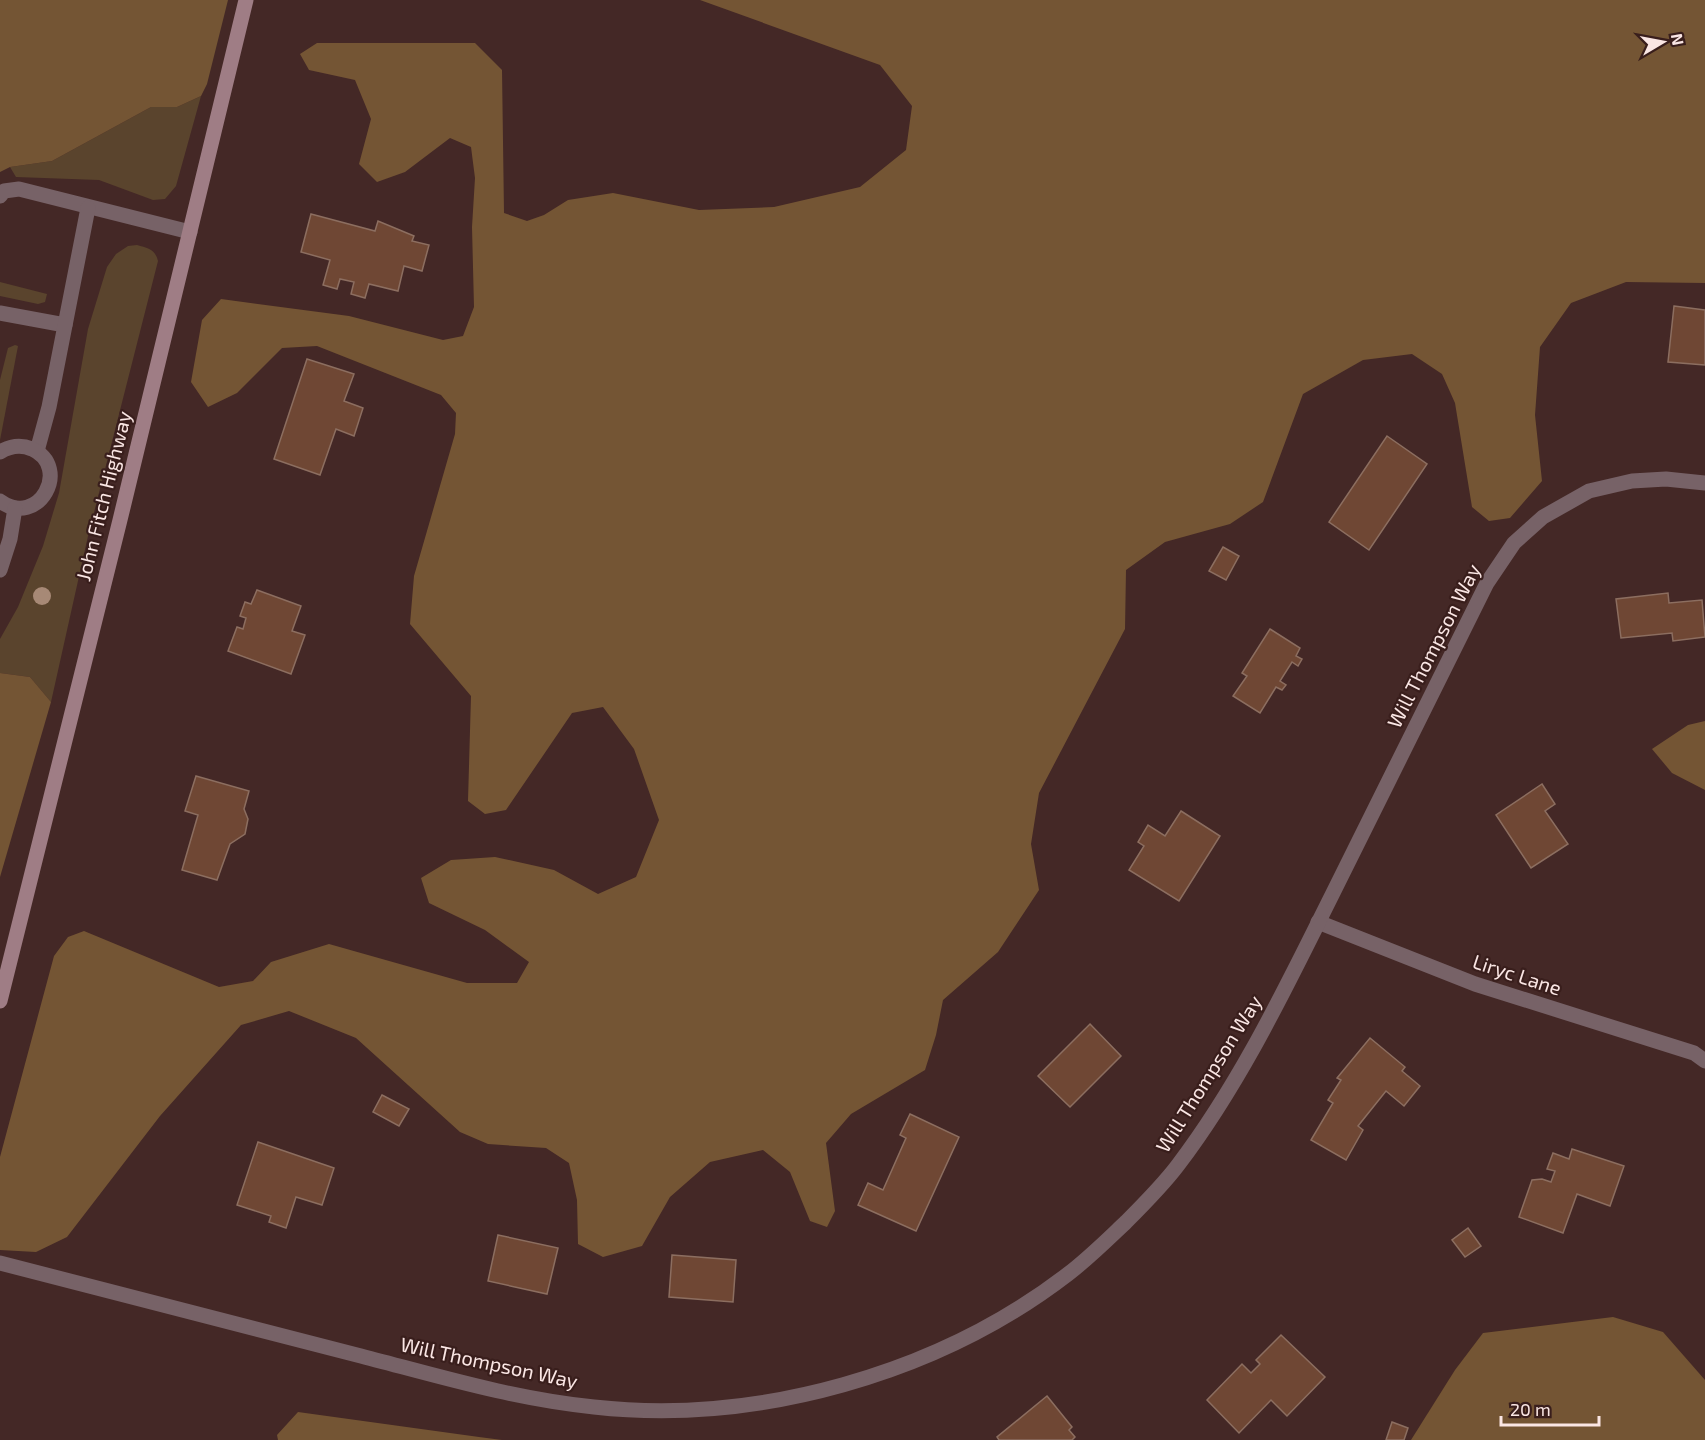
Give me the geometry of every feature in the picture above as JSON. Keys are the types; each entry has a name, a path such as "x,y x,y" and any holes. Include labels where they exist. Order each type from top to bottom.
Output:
{"main road":[{"name":"John Fitch Highway","path":"0,1000 246,0"}],"street":[{"path":"0,196 4,191 19,189 190,232"},
{"path":"37,451 49,407 88,208"},
{"path":"0,313 65,325"},
{"path":"0,452 18,446 37,451 44,458 51,476 44,496 26,508 15,508 0,501"},
{"name":"Will Thompson Way","path":"0,1263 503,1392 597,1408 710,1409 766,1403 866,1378 913,1360 985,1326 1034,1298 1071,1272 1102,1244 1176,1168 1210,1119 1275,1009 1487,583 1514,543 1544,517 1588,491 1632,481 1666,479 1705,483"},
{"path":"0,570 10,538 15,508"},
{"name":"Liryc Lane","path":"1318,922 1474,984 1694,1053 1705,1061"}],"shaded area":[{"path":"0,0 228,0 207,84 201,96 177,107 151,107 52,161 10,167 0,172"},
{"path":"700,0 1705,0 1705,283 1626,282 1571,303 1540,347 1535,415 1542,481 1510,518 1489,521 1472,507 1455,403 1442,374 1412,354 1363,360 1303,394 1263,502 1230,524 1165,542 1126,570 1125,629 1039,793 1031,844 1039,890 998,952 943,1000 936,1035 925,1070 851,1114 826,1143 835,1211 827,1227 810,1221 790,1172 763,1150 710,1162 670,1197 642,1246 603,1257 578,1244 577,1200 569,1163 546,1148 488,1144 460,1132 356,1038 289,1011 241,1025 160,1116 67,1237 36,1252 0,1250 0,1157 54,956 68,937 84,931 219,987 253,981 271,962 329,944 467,983 517,983 529,962 485,930 429,903 421,878 451,860 495,857 554,870 598,894 636,877 659,820 634,749 603,707 572,713 506,810 485,814 468,801 471,696 410,624 414,576 455,434 456,413 441,395 317,346 282,348 237,393 208,407 191,382 202,320 221,299 349,316 443,340 463,336 474,307 472,227 475,178 471,147 450,138 405,172 377,182 359,164 371,119 355,80 309,70 300,54 317,43 475,43 502,70 504,213 527,221 544,215 568,200 613,193 699,210 774,207 860,187 906,150 912,106 880,65"},
{"path":"201,96 176,186 165,199 153,200 99,180 16,177 10,167 52,161 151,107 177,107"},
{"path":"137,245 153,251 158,261 88,536 51,702 30,677 0,673 0,639 18,607 43,546 59,493 88,329 107,267 116,254 128,246"},
{"path":"0,282 47,294 45,302 38,304 0,296"},
{"path":"18,346 0,440 0,380 8,348"},
{"path":"0,673 30,677 51,702 0,877"},
{"path":"1705,721 1705,790 1672,773 1652,749 1688,725"},
{"path":"1613,1317 1663,1332 1705,1380 1705,1440 1411,1440 1455,1370 1483,1333"},
{"path":"298,1412 502,1440 278,1440 277,1435"}],"building":[{"path":"311,214 375,231 378,221 414,236 412,241 429,245 422,271 404,266 398,291 369,284 365,298 351,294 354,282 340,279 337,289 323,285 330,260 301,252"},
{"path":"1674,306 1705,310 1705,365 1668,362"},
{"path":"307,359 354,374 344,401 363,408 354,436 336,429 320,475 274,459"},
{"path":"1387,436 1427,464 1369,550 1329,522"},
{"path":"1223,547 1239,556 1226,580 1209,571"},
{"path":"257,590 301,606 292,631 305,635 291,674 228,651 237,627 243,629 246,618 240,616 245,602 251,604"},
{"path":"1668,593 1669,603 1702,600 1705,637 1673,641 1672,633 1621,638 1616,599"},
{"path":"1270,629 1300,648 1296,656 1302,659 1298,666 1292,662 1280,681 1286,685 1282,690 1276,687 1260,713 1233,696 1247,676 1242,673"},
{"path":"196,776 249,791 244,809 248,819 245,834 230,844 217,880 182,870 198,815 185,811"},
{"path":"1542,784 1555,804 1545,811 1568,844 1531,868 1496,815"},
{"path":"1181,811 1220,836 1179,901 1129,870 1144,846 1138,842 1148,825 1165,836"},
{"path":"1090,1024 1121,1056 1070,1107 1038,1076"},
{"path":"1370,1038 1405,1067 1402,1071 1420,1086 1404,1106 1386,1091 1358,1126 1363,1130 1346,1160 1311,1140 1333,1103 1328,1100 1341,1080 1337,1078"},
{"path":"382,1095 409,1109 399,1126 373,1112"},
{"path":"910,1114 959,1137 916,1231 858,1205 868,1183 883,1190 906,1138 900,1135"},
{"path":"258,1142 334,1168 322,1205 296,1197 286,1228 269,1222 271,1216 237,1205"},
{"path":"1572,1149 1624,1166 1610,1206 1577,1194 1563,1233 1519,1217 1532,1180 1542,1179 1551,1182 1555,1171 1547,1169 1553,1153 1569,1159"},
{"path":"1468,1228 1481,1246 1465,1257 1452,1240"},
{"path":"498,1235 558,1248 547,1294 488,1281"},
{"path":"672,1255 736,1260 733,1302 669,1297"},
{"path":"1281,1335 1325,1377 1287,1416 1271,1400 1239,1433 1207,1400 1242,1364 1251,1373 1260,1364 1256,1360"},
{"path":"1047,1396 1072,1427 1069,1430 1075,1437 1072,1440 999,1440 997,1437"},
{"path":"1392,1422 1408,1428 1404,1440 1386,1440"}]}
